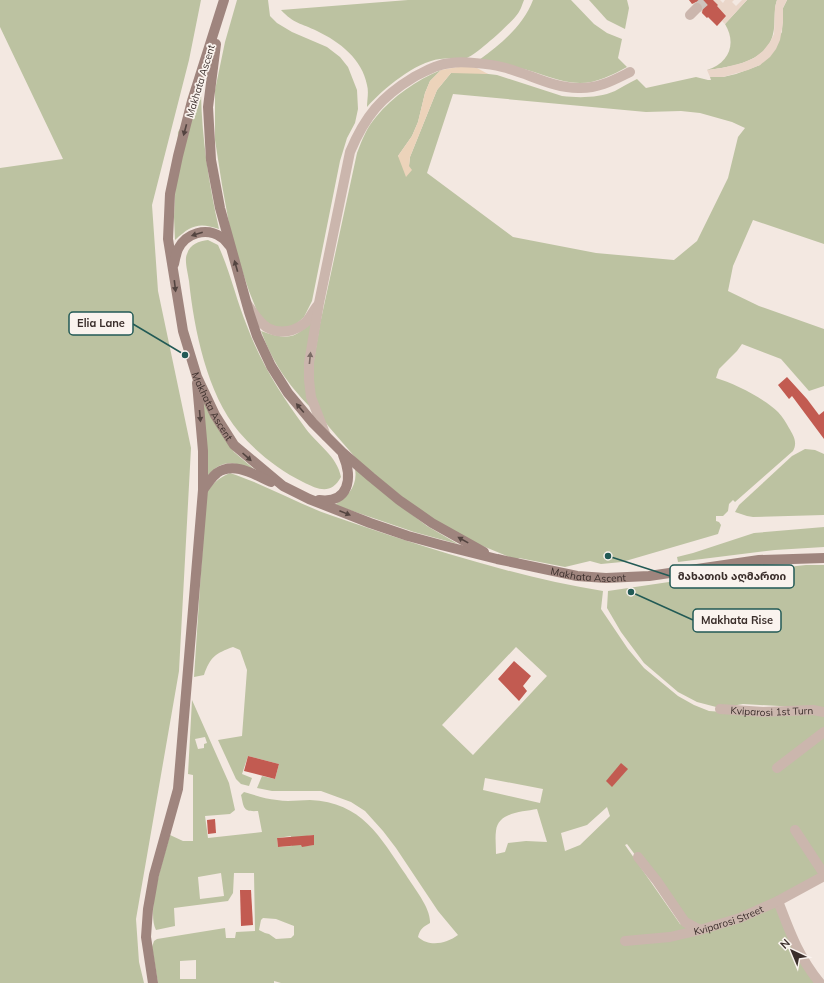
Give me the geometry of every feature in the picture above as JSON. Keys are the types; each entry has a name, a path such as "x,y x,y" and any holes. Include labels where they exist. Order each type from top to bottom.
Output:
{"main road":[{"name":"Makhata Ascent","path":"224,0 210,79 208,107 211,160 220,208 230,246 257,336 271,366 288,393 313,423 342,452 399,500 432,523 497,559"},
{"name":"Makhata Ascent","path":"221,13 192,101 170,194 168,239 183,331 196,377 215,415 234,445 283,486 309,499 370,523 408,536 497,559 578,576 606,578 649,576 759,560 824,558"},
{"path":"173,267 178,249 186,239 196,232 210,232 222,237 230,246"},
{"path":"153,983 146,937 148,909 154,875 178,789 203,490 203,451 196,377"},
{"path":"309,499 328,501 340,496 346,488 349,478 348,466 342,452"},
{"path":"203,490 216,474 232,468 242,470 283,486"}],"street":[{"path":"326,436 311,397 309,380 311,350 319,303 350,152 364,122 371,112 388,95 426,70 440,64 451,62 500,66 559,85 580,88 602,85 630,72"},
{"path":"247,303 258,319 268,328 281,332 295,330 306,321 319,303"},
{"name":"Kviparosi 1st Turn","path":"720,709 763,712 813,710 824,712"},
{"path":"777,768 824,732"},
{"path":"795,830 824,875"},
{"path":"638,858 657,881 684,922 700,930"},
{"name":"Kviparosi Street","path":"625,941 670,937 740,918 778,901 824,875"},
{"path":"778,901 796,947 820,983"}],"green space":[{"path":"0,0 201,0 189,60 152,205 158,291 191,448 179,671 136,919 139,962 144,983 0,983 0,168 63,159 0,27"},
{"path":"237,0 268,0 270,16 277,23 292,32 327,47 340,57 348,67 357,90 358,109 355,123 347,138 340,161 312,301 304,317 294,326 280,328 268,325 259,316 232,240 222,185 215,140 215,90 225,42"},
{"path":"408,0 524,0 519,13 493,39 478,51 464,59 446,58 430,61 420,65 400,77 367,107 367,85 360,67 349,52 326,35 294,21 281,10"},
{"path":"533,0 571,0 594,24 607,33 622,39 618,58 627,67 610,76 598,80 586,83 572,83 527,70 479,60 510,34 523,18"},
{"path":"589,0 627,0 629,8 625,29 607,20"},
{"path":"747,0 777,0 774,30 769,43 756,57 736,65 707,70 715,67 726,58 729,52 730,39 729,31 725,24"},
{"path":"787,0 824,0 824,244 753,220 733,266 728,291 759,306 824,329 824,386 809,391 781,359 742,344 719,369 716,378 749,392 778,412 792,433 795,445 793,451 735,502 733,500 729,504 728,511 723,516 716,516 716,521 721,525 718,534 622,562 601,564 590,561 565,567 519,558 517,560 473,542 434,522 361,464 319,414 311,378 320,324 357,153 367,129 383,109 406,89 441,70 430,81 425,93 418,122 412,136 398,156 409,166 410,157 437,90 451,73 480,73 497,75 562,96 575,97 589,97 609,93 637,79 646,88 696,77 711,80 710,77 723,77 736,74 760,65 782,32 783,8","holes":["453,94 646,112 681,111 700,113 732,122 745,128 738,137 728,178 697,241 674,260 596,253 513,237 427,173"]},
{"path":"201,94 207,162 219,229 201,225 196,226 186,231 175,240 174,217 178,132"},
{"path":"208,240 218,245 243,316 265,367 306,429 336,463 341,477 337,483 329,489 319,489 303,482 269,460 253,447 239,432 228,417 218,399 210,380 194,320 186,263 186,257 190,248 198,242"},
{"path":"316,315 310,407 294,390 281,372 270,353 261,331 279,336 292,336 303,329"},
{"path":"200,392 225,439 234,452 255,470 234,463 228,463 216,467 205,479"},
{"path":"805,449 815,450 824,454 824,515 753,517 735,512 739,505 792,456"},
{"path":"355,469 427,526 458,544 414,532 335,505 351,490 355,481"},
{"path":"230,473 243,477 330,515 434,549 526,575 603,591 601,609 628,649 644,668 678,696 709,711 752,714 797,707 743,704 720,708 697,702 678,692 644,663 621,632 607,608 608,591 723,574 806,565 824,565 824,876 778,901 820,983 281,983 274,981 274,983 158,983 152,947 154,941 157,939 225,928 226,938 235,938 236,932 255,931 254,873 234,873 233,893 228,901 174,908 175,926 156,930 153,921 154,897 170,835 183,841 193,841 193,775 188,774 192,700 229,783 235,810 230,814 205,816 208,838 262,832 258,811 249,811 244,806 241,795 244,792 265,798 285,801 310,800 328,802 343,807 368,824 378,835 421,898 428,911 430,923 422,928 418,937 427,942 438,943 448,941 458,935 438,911 396,848 365,811 351,802 321,791 272,791 257,788 262,776 275,779 279,764 248,756 242,774 252,778 249,786 241,784 236,779 218,740 242,736 247,670 240,650 233,647 222,651 211,660 204,675 194,677 206,495 219,479","holes":["516,647 547,676 473,755 442,725","205,737 207,743 204,744 204,748 198,749 195,739","485,778 543,789 540,803 483,790","607,807 610,816 580,845 565,851 561,833 587,825","537,809 547,842 526,841 508,843 505,852 496,854 496,831 498,825 506,816 518,812","313,835 314,845 302,846 301,837","291,836 292,846 278,847 277,838","627,844 685,922 700,930 680,924 625,845","221,873 224,896 200,899 198,877","263,918 276,919 294,926 294,935 291,938 276,939 259,930 261,920","196,960 196,979 180,979 180,961"]},
{"path":"824,527 824,547 775,550 678,562 677,557 754,533"}],"sand":[{"path":"463,66 477,68 488,74 451,73 437,90 410,157 409,166 412,170 406,177 398,156 412,136 418,122 425,93 430,81 441,70"}],"shaded area":[{"path":"689,0 720,0 723,3 725,0 734,0 732,2 736,6 742,0 747,0 725,24 722,21 717,26 710,15 707,18"},
{"path":"777,0 787,0 783,8 783,23 780,40 770,57 760,65 748,70 723,77 710,77 707,70 742,63 754,58 763,51 774,34 775,7"}],"building":[{"path":"689,0 713,0 726,16 717,26 702,13 703,7 701,3 696,2 692,4"},
{"path":"787,377 819,415 824,411 824,439 792,396 789,399 778,385"},
{"path":"514,661 531,676 523,686 527,691 519,701 498,679"},
{"path":"248,756 279,764 275,779 244,771"},
{"path":"621,763 628,769 612,787 606,781"},
{"path":"215,819 216,833 208,834 207,820"},
{"path":"314,835 314,845 302,847 301,845 278,847 277,838"},
{"path":"240,890 251,890 253,925 241,926"}],"tunnel":[{"path":"697,8 706,0"}],"place":[{"name":"Elia Lane","path":"185,355"},
{"name":"მახათის აღმართი","path":"608,556"},
{"name":"Makhata Rise","path":"631,592"}]}
